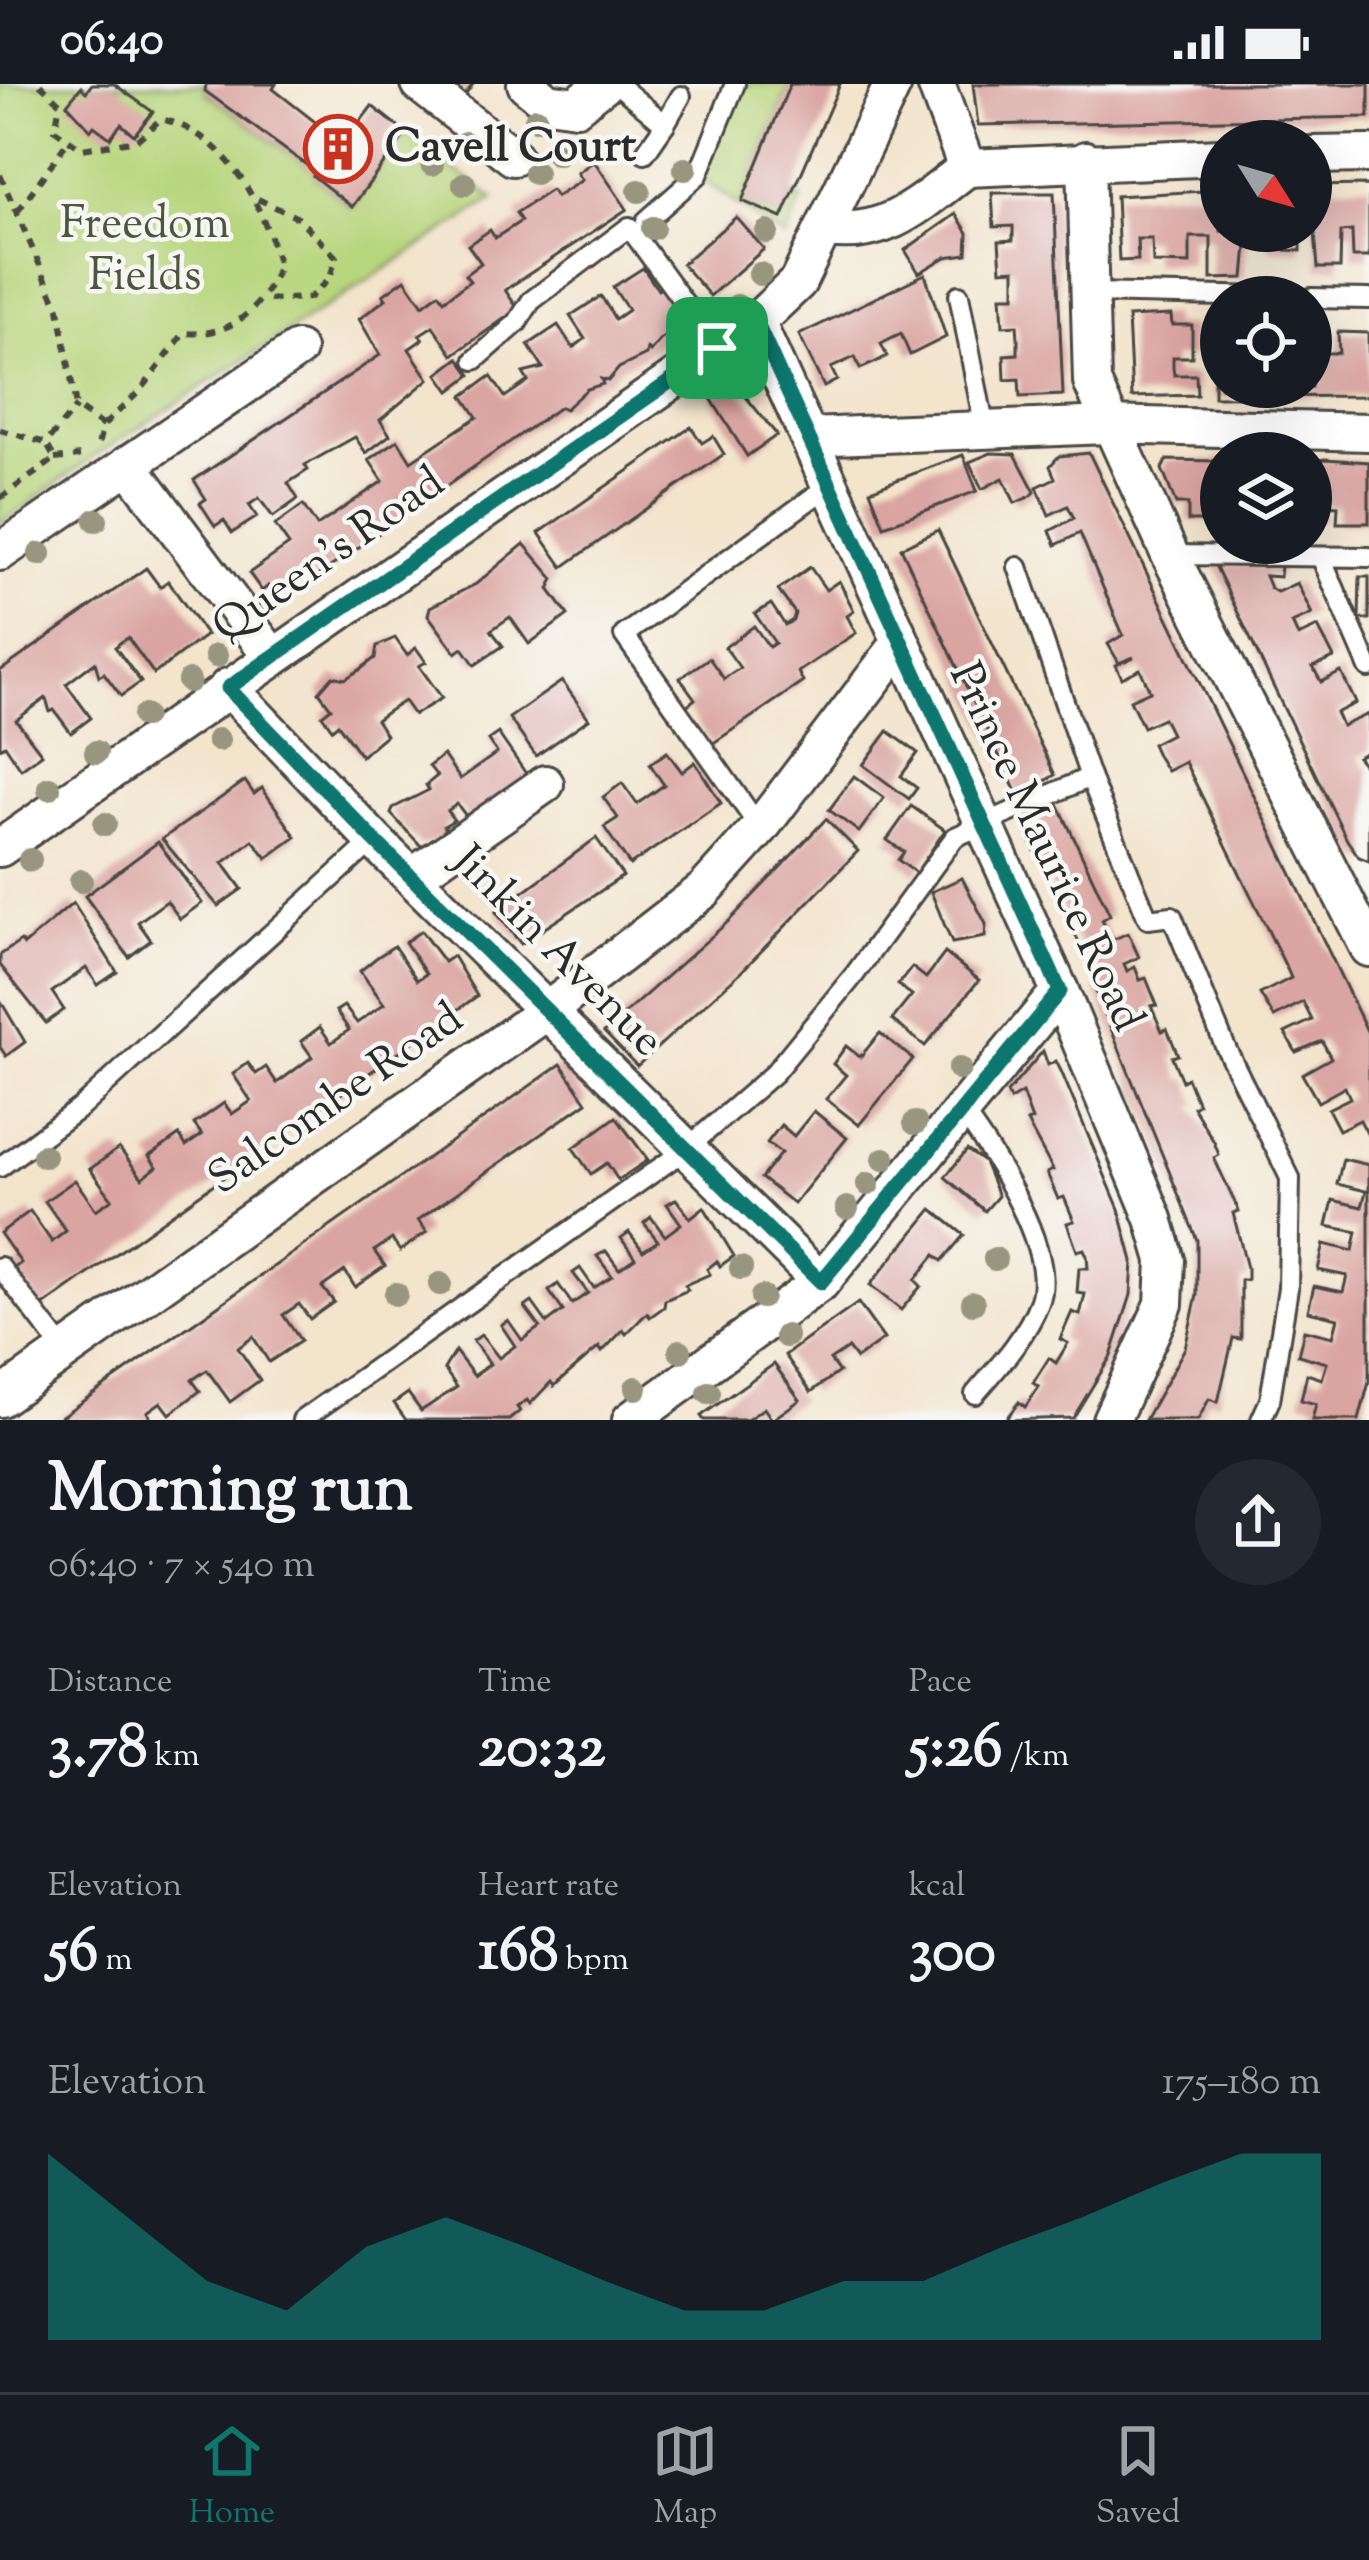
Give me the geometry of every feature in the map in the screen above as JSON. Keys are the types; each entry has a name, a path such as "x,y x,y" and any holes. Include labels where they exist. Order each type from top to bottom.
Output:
{"street":[{"path":"526,84 548,102 575,106 604,84"},
{"name":"Queen's Road","path":"0,848 271,655 756,322 798,282 828,229 892,84"},
{"path":"936,84 967,168"},
{"path":"433,88 513,157"},
{"path":"1332,155 1369,154"},
{"path":"828,229 861,234 900,219 967,168 1200,157"},
{"path":"1087,160 1092,382 1170,555 1357,892 1369,949"},
{"name":"Prince Maurice Road","path":"756,322 898,645 1060,991 1166,1260 1165,1304 1111,1420"},
{"path":"0,552 112,459 297,350"},
{"path":"809,437 1108,425 1369,432"},
{"path":"112,459 271,655"},
{"name":"Salcombe Road","path":"0,1398 547,1011 704,890 760,828 898,645"},
{"name":"Jinkin Avenue","path":"228,688 374,840 821,1282"},
{"path":"412,877 544,784"},
{"path":"631,1420 821,1282 1060,991"}],"lane":[{"path":"617,84 665,124"},
{"path":"646,221 698,175 735,84"},
{"path":"645,153 681,96"},
{"path":"475,361 517,323 532,301 628,227 717,348"},
{"path":"1090,293 1200,295"},
{"path":"959,295 985,430"},
{"path":"1332,298 1369,299"},
{"path":"760,828 624,635 827,487"},
{"path":"1170,555 1200,555"},
{"path":"1332,557 1369,557"},
{"path":"1324,564 1369,668"},
{"path":"1018,567 1090,777 1148,919 1172,916 1225,1046 1290,1178 1288,1288 1270,1400 1261,1420"},
{"path":"302,1420 685,1150 774,1073 856,974 955,837 1090,777"},
{"path":"0,1167 81,1107 374,840"},
{"path":"962,1111 989,1148 1044,1263 1040,1302 975,1394"},
{"path":"0,1267 65,1352"},
{"path":"0,1398 16,1420"}],"path":[{"path":"40,84 60,103 55,130 82,149 137,140 160,118 179,123 220,155 258,199 279,266 265,300 238,323 203,335 184,333 142,389 103,425"},
{"path":"18,211 68,141"},
{"path":"0,175 59,310 76,407 103,425 112,459"},
{"path":"258,199 298,218 336,257 330,278 309,298 265,300"},
{"path":"46,443 76,407"},
{"path":"0,430 46,443 55,459 0,498"}],"green space":[{"name":"Freedom Fields","path":"0,84 206,84 205,92 316,172 314,177 352,207 406,133 494,199 96,455 0,524"},
{"path":"739,84 790,84 742,201 782,218 792,195 802,199 785,238 700,178"}],"building":[{"path":"92,84 114,84 153,112 134,135 121,124 110,138 94,126 91,130 67,104 81,87 86,92"},
{"name":"Cavell Court","path":"206,84 276,84 273,89 333,136 337,131 347,139 372,106 406,133 352,207 313,176 316,172 205,91"},
{"path":"473,84 464,97 452,88"},
{"path":"790,84 840,84 782,218 742,201"},
{"path":"973,84 1369,84 1369,117 978,125"},
{"path":"594,161 627,209 505,290 518,309 453,355 433,326 419,335 423,339 409,349 429,379 380,420 390,435 366,453 355,437 305,465 308,470 288,483 298,499 273,517 259,498 249,505 257,517 232,533 224,520 215,526 200,503 206,499 194,480 380,355 359,319 386,299 383,295 405,279 423,305 439,293 444,300 470,281 465,275 481,263 468,245 490,230 495,238 521,221 516,213 551,190 556,197 582,180 577,173"},
{"path":"1369,185 1369,257 1353,257 1352,231 1341,232 1340,268 1318,268 1317,252 1332,252 1332,186"},
{"path":"1200,191 1200,237 1190,237 1190,264 1153,263 1152,239 1137,239 1138,260 1119,261 1116,196"},
{"path":"992,193 1054,193 1063,395 1020,397 1019,379 1005,380 1004,355 1018,354 1018,338 1017,325 1003,326 1001,296 1015,296 1015,269 1001,270 999,241 1013,240 1013,226 994,227"},
{"path":"956,214 968,233 967,254 946,257 919,273 905,250"},
{"path":"736,217 764,249 710,296 682,264"},
{"path":"1211,252 1246,252 1244,276 1211,276"},
{"path":"643,268 658,290 665,285 688,326 661,339 608,381 601,379 603,384 587,389 565,409 560,407 280,602 268,586 262,591 249,573 289,545 275,525 303,505 317,526 383,481 369,460 383,450 398,440 411,461 477,417 463,396 491,376 505,397 528,381 523,373 543,368 528,345 558,325 573,348 585,339 570,316 601,296 615,319 628,310 613,287"},
{"path":"925,274 946,337 910,355 901,334 881,344 887,356 874,363 860,369 855,357 831,368 837,380 824,387 799,335"},
{"path":"1171,315 1172,325 1192,325 1192,357 1173,357 1173,368 1174,375 1196,375 1197,395 1132,397 1128,317"},
{"path":"1338,332 1368,333 1369,396 1332,396 1332,353 1339,353"},
{"path":"459,358 471,375 450,391 438,374"},
{"path":"733,381 777,435 747,456 710,397"},
{"path":"691,427 702,443 713,436 724,454 563,567 539,533"},
{"path":"991,453 1015,454 1035,492 1015,503 1003,478 982,489 969,462"},
{"path":"1089,453 1369,1035 1369,1137 1360,1120 1339,1130 1328,1109 1350,1098 1345,1087 1318,1102 1302,1074 1331,1058 1322,1041 1296,1052 1285,1033 1312,1020 1303,1002 1274,1017 1260,994 1291,978 1288,971 1185,762 1167,771 1158,757 1152,744 1171,734 1163,718 1143,727 1130,700 1150,691 1140,669 1122,678 1116,665 1134,657 1119,663 1108,644 1123,635 1080,533 1056,545 1050,531 1074,518 1068,506 1049,515 1037,487 1055,478 1050,466 1059,456"},
{"path":"963,455 977,491 884,526 870,490"},
{"path":"1332,459 1369,462 1369,523 1337,523 1338,506 1332,506"},
{"path":"1167,460 1200,461 1200,521 1188,521 1188,504 1176,504 1162,469"},
{"path":"938,530 1055,775 1018,796 901,548"},
{"path":"524,544 554,579 549,589 568,615 529,644 510,617 491,630 503,646 475,665 463,648 456,653 428,615 430,607 476,584"},
{"path":"1215,565 1281,566 1280,577 1265,576 1270,588 1277,592 1297,583 1312,614 1292,623 1298,636 1318,627 1334,658 1313,667 1321,682 1341,672 1356,703 1336,713 1342,726 1369,714 1369,751 1357,757 1369,771 1369,861 1359,857 1347,840"},
{"path":"810,567 826,590 839,581 854,611 847,616 856,633 798,672 803,682 712,744 685,707 695,699 680,678 709,658 724,679 740,668 725,647 754,626 769,647 775,643 755,614 771,604 785,625 793,620 795,613 778,590"},
{"path":"146,568 160,587 168,581 206,635 154,674 128,638 121,642 115,647 141,682 121,696 104,673 99,676 95,662 66,684 91,718 71,733 54,710 50,712 46,698 16,720 42,754 21,769 5,745 0,748 0,671"},
{"path":"1360,577 1369,577 1369,619 1359,619"},
{"path":"395,638 407,655 416,648 426,662 419,666 442,698 414,715 404,701 376,720 386,735 361,756 338,724 332,729 322,715 331,708 319,692 333,676 345,679 361,669 375,658 377,646"},
{"path":"562,681 589,719 536,756 509,718"},
{"path":"888,731 918,753 901,776 917,788 909,799 863,765"},
{"path":"498,733 529,778 469,820 457,804 447,811 454,820 444,826 449,834 421,846 391,814 393,808 429,790 426,785 437,776 429,766 443,755 460,779 497,753 488,740"},
{"path":"667,752 682,772 695,762 721,803 630,865 604,827 618,818 603,797 622,783 637,804 664,785 650,764"},
{"path":"854,776 884,798 859,832 829,810"},
{"path":"245,781 254,794 262,788 296,837 267,858 253,840 223,863 242,889 218,906 162,839"},
{"path":"911,806 945,830 916,873 898,860 904,852 887,840"},
{"path":"1059,806 1110,915 1102,920 1112,940 1128,933 1139,957 1124,964 1127,971 1135,967 1140,980 1146,978 1157,1005 1151,1006 1162,1031 1167,1029 1178,1055 1172,1057 1182,1081 1187,1078 1198,1104 1193,1107 1214,1142 1219,1155 1214,1158 1239,1211 1233,1213 1247,1268 1247,1280 1241,1280 1241,1339 1233,1338 1218,1402 1209,1399 1198,1420 1145,1420 1185,1348 1197,1295 1197,1240 1096,992 1098,982 1022,824"},
{"path":"826,819 858,851 742,971 637,1066 604,1032 730,920"},
{"path":"596,838 623,876 521,944 496,912"},
{"path":"158,842 202,903 180,919 167,901 138,922 151,940 129,957 85,896"},
{"path":"962,878 986,924 985,937 952,943 931,892"},
{"path":"73,903 117,972 98,985 86,968 52,992 64,1010 46,1023 0,965 0,955 21,941 24,945"},
{"path":"421,931 444,962 453,956 477,996 42,1307 14,1268 21,1263 0,1233 30,1211 52,1242 66,1231 45,1201 75,1180 96,1210 112,1199 90,1169 119,1148 142,1178 157,1167 149,1156 179,1135 186,1146 202,1135 194,1124 224,1103 232,1114 251,1101 233,1074 248,1063 256,1074 266,1067 277,1083 312,1057 301,1041 320,1027 331,1043 349,1030 336,1011 344,1006 357,1023 384,1004 360,971 376,958 394,946 417,980 426,974 405,942"},
{"path":"945,953 979,980 925,1046 892,1020 912,995 898,985 912,967 926,978"},
{"path":"0,1000 25,1042 6,1056 0,1047"},
{"path":"880,1033 913,1059 859,1125 826,1099 846,1075 833,1064 846,1046 860,1057"},
{"path":"1043,1051 1048,1065 1056,1061 1061,1071 1119,1209 1133,1261 1131,1295 1111,1356 1073,1418 1005,1420 1019,1402 1025,1407 1039,1387 1033,1383 1049,1358 1056,1363 1068,1343 1060,1339 1072,1312 1080,1315 1085,1294 1077,1293 1079,1268 1088,1268 1084,1249 1077,1251 1067,1223 1074,1221 1064,1197 1058,1199 1047,1173 1053,1170 1027,1122 1032,1120 1022,1093 1010,1100 1007,1093"},
{"path":"561,1064 587,1102 418,1220 427,1232 400,1251 392,1239 374,1251 385,1266 355,1287 345,1271 322,1287 334,1302 310,1319 299,1304 283,1315 301,1341 269,1362 253,1337 238,1348 260,1380 230,1402 207,1370 192,1380 200,1391 170,1414 161,1402 147,1412 152,1420 56,1420"},
{"path":"814,1111 847,1138 794,1204 761,1178 781,1153 767,1143 781,1125 794,1136"},
{"path":"616,1117 648,1160 618,1180 607,1163 591,1174 573,1148"},
{"path":"967,1150 984,1162 998,1196 985,1211 945,1177"},
{"path":"1343,1159 1369,1165 1369,1382 1359,1420 1312,1420 1316,1404 1301,1400 1307,1374 1322,1379 1327,1363 1298,1355 1304,1330 1333,1337 1338,1318 1308,1311 1314,1286 1343,1292 1347,1276 1318,1270 1324,1244 1353,1251 1357,1232 1327,1226 1333,1200 1362,1207 1366,1191 1337,1184"},
{"path":"676,1199 690,1218 704,1207 734,1256 720,1266 717,1261 707,1269 710,1274 685,1285 688,1290 665,1300 664,1307 650,1317 647,1313 626,1334 623,1330 602,1352 599,1347 530,1404 527,1400 517,1407 520,1411 509,1420 406,1420 394,1403 408,1393 421,1411 457,1387 444,1369 455,1351 474,1376 490,1364 473,1341 481,1335 499,1358 515,1346 501,1325 508,1320 522,1340 540,1327 525,1307 532,1302 547,1323 563,1311 549,1291 558,1284 572,1304 588,1293 573,1273 580,1268 594,1288 612,1276 597,1256 606,1251 619,1269 635,1258 621,1238 629,1232 643,1251 658,1241 644,1223 651,1217 665,1236 681,1224 667,1204"},
{"path":"932,1209 964,1235 942,1261 935,1255 915,1280 921,1286 901,1310 870,1285"},
{"path":"858,1303 884,1339 856,1359 848,1348 830,1360 839,1372 811,1392 785,1355"},
{"path":"774,1364 800,1400 772,1420 764,1408 747,1420 704,1420 701,1416"}],"place":[{"name":"Cavell Court","path":"338,149"}],"route":[{"path":"756,322 898,645 1060,991 821,1282 374,840 228,688 717,348 756,322"}]}
